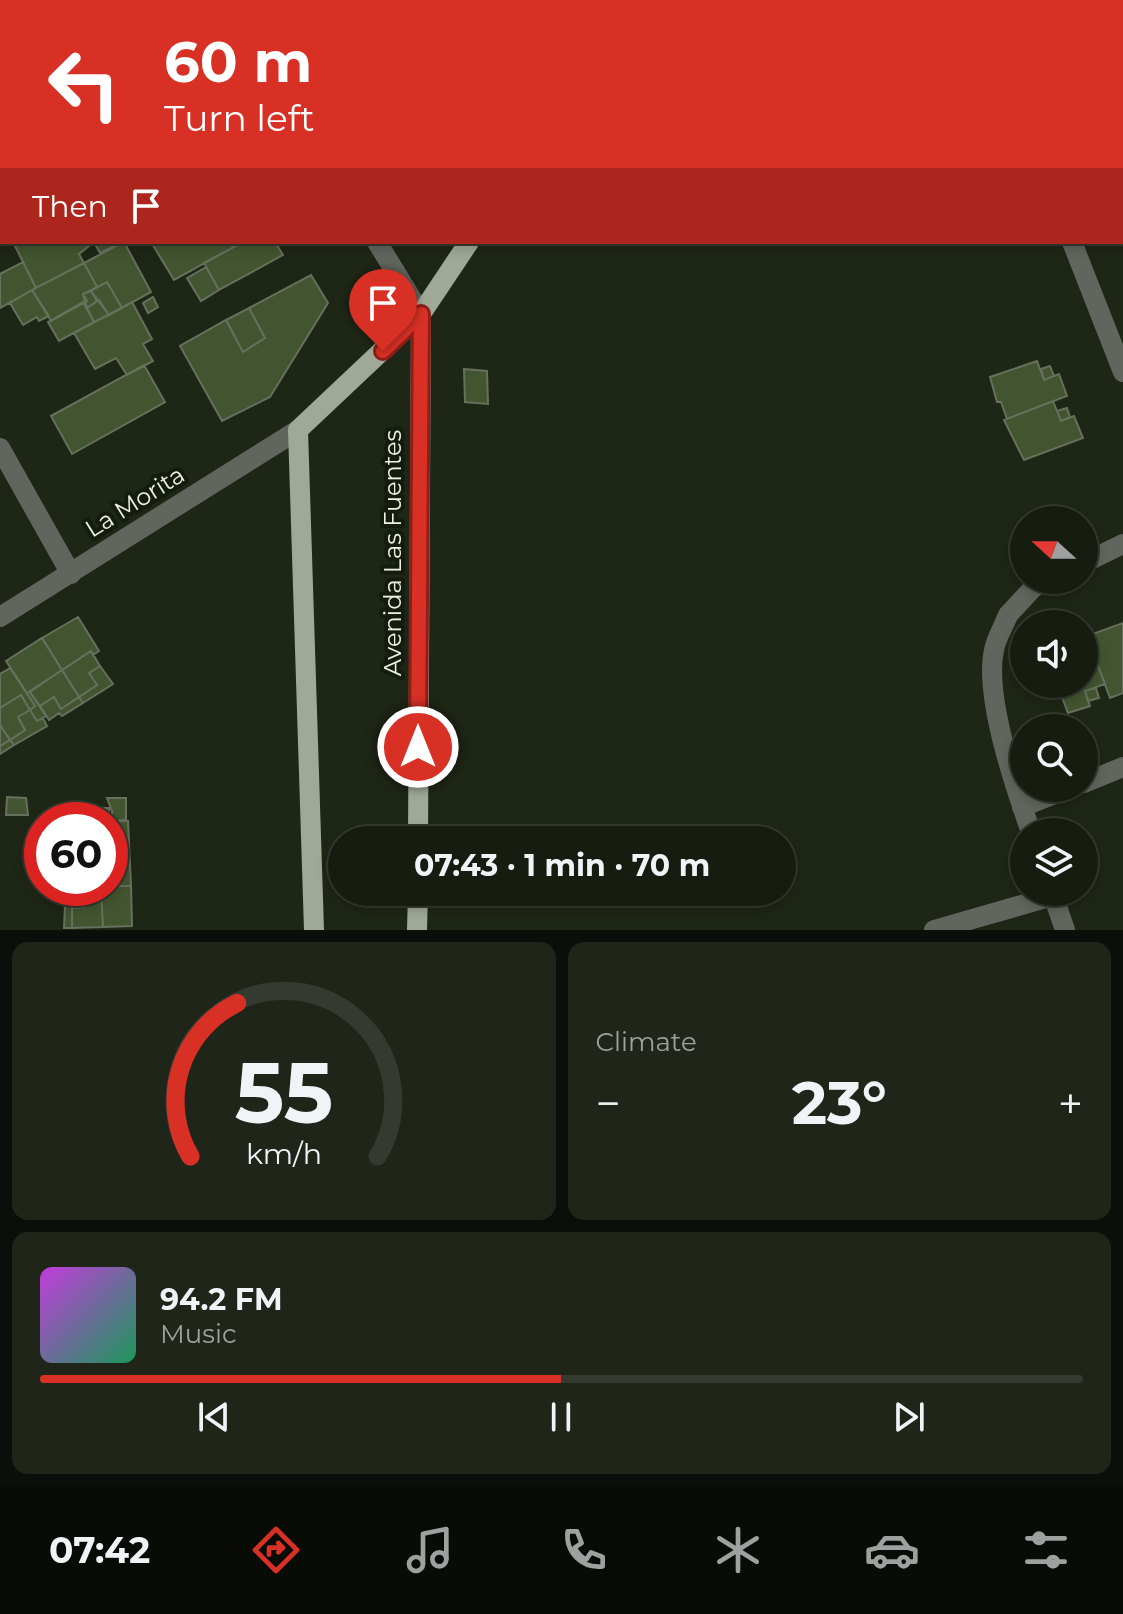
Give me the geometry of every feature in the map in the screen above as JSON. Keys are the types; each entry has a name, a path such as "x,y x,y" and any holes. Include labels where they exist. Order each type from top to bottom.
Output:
{"main road":[{"path":"314,930 298,430 421,314 468,244"},
{"name":"Avenida Las Fuentes","path":"418,826 421,314"},
{"path":"417,930 418,906"}],"street":[{"path":"378,244 421,314"},
{"path":"1073,244 1123,372"},
{"name":"La Morita","path":"0,617 298,430"},
{"path":"0,448 71,574"},
{"path":"1098,556 1123,544"},
{"path":"1026,818 1000,722 993,683 994,649 1008,615 1028,594"},
{"path":"1098,777 1123,767"},
{"path":"1022,807 1035,802"},
{"path":"934,930 1013,906"},
{"path":"1057,906 1065,930"}],"building":[{"path":"14,244 92,244 79,254 84,263 36,288"},
{"path":"95,244 118,244 100,253"},
{"path":"125,244 151,292 122,308 107,282 97,287 84,263"},
{"path":"152,244 239,244 174,280"},
{"path":"239,244 276,244 283,255 219,290 204,263"},
{"path":"23,262 36,288 0,308 0,274"},
{"path":"84,263 97,287 83,294 87,301 51,321 32,290"},
{"path":"206,267 219,290 201,301 187,278"},
{"path":"311,275 328,303 270,397 222,421 180,346 226,320 243,352 265,338 249,308"},
{"path":"107,282 122,308 109,315 91,291"},
{"path":"32,290 49,316 39,321 37,317 23,325 10,303"},
{"path":"91,291 97,301 87,308 83,294"},
{"path":"153,297 158,307 148,313 143,303"},
{"path":"99,300 109,315 94,322 87,308"},
{"path":"83,302 94,322 59,341 48,322"},
{"path":"132,302 152,339 143,344 153,361 127,375 116,358 95,369 74,333"},
{"path":"249,308 265,338 243,352 226,320"},
{"path":"1037,361 1044,380 1059,374 1067,396 1007,419 1001,402 997,402 990,377"},
{"path":"144,365 165,402 72,454 51,416"},
{"path":"1050,366 1054,376 1044,380 1041,369"},
{"path":"464,369 487,371 488,404 465,402"},
{"path":"1053,401 1061,421 1074,416 1083,438 1024,460 1004,420"},
{"path":"1067,408 1070,417 1061,421 1057,411"},
{"path":"78,617 99,651 93,655 91,651 62,670 42,638"},
{"path":"1123,623 1123,693 1110,698 1098,666 1098,632"},
{"path":"42,638 62,670 27,693 6,661"},
{"path":"91,651 100,666 89,673 97,685 79,697 62,670"},
{"path":"1098,665 1105,684 1098,686"},
{"path":"100,666 113,684 83,703 79,697 97,685 89,673"},
{"path":"10,668 35,706 30,710 21,695 0,708 0,674"},
{"path":"62,670 79,697 61,709 54,697 40,706 30,692"},
{"path":"30,692 46,716 37,721 30,710 35,706 27,693"},
{"path":"21,695 30,710 18,717 25,730 10,740 0,725 0,708"},
{"path":"54,697 61,709 79,697 83,703 49,720 40,706"},
{"path":"1062,698 1087,698 1090,706 1068,713"},
{"path":"30,710 37,721 43,718 47,726 14,745 10,740 25,730 18,717"},
{"path":"0,725 10,740 0,746"},
{"path":"10,740 14,745 0,754 0,746"},
{"path":"7,797 26,798 24,815 6,815"},
{"path":"107,798 126,798 126,802 109,802"},
{"path":"128,864 130,864 131,886 128,886"},
{"path":"128,886 131,886 132,926 103,927 102,906 128,906"},
{"path":"65,906 85,906 72,908 72,928 64,928"},
{"path":"102,906 103,927 72,928 72,908"}],"route":[{"path":"383,351 421,314 418,747"}]}
